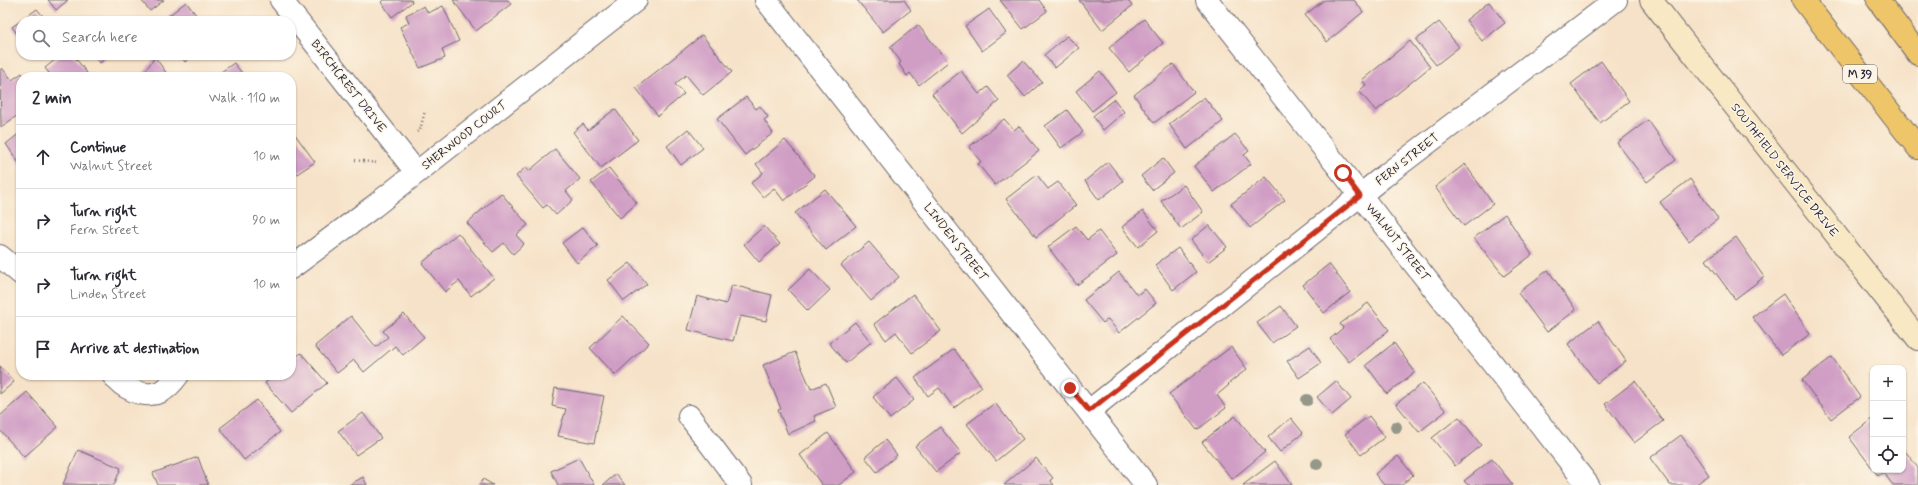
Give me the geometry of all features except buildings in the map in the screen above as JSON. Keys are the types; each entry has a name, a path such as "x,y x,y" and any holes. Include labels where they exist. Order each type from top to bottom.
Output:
{"highway":[{"name":"M 39","path":"1802,0 1918,148"},
{"path":"1878,0 1918,54"}],"main road":[{"name":"SOUTHFIELD SERVICE DRIVE","path":"1651,0 1918,340"}],"street":[{"name":"BIRCHCREST DRIVE","path":"281,0 294,16"},
{"name":"SHERWOOD COURT","path":"296,264 636,0"},
{"name":"LINDEN STREET","path":"766,0 1146,485"},
{"name":"WALNUT STREET","path":"1207,0 1588,485"},
{"name":"FERN STREET","path":"1089,411 1360,196 1616,0"},
{"name":"BIRCHCREST DRIVE","path":"296,19 416,172"},
{"path":"0,256 16,270"},
{"path":"118,380 128,389 142,393 159,393 174,380"},
{"path":"689,416 741,485"}],"path":[{"path":"420,130 425,111"},
{"path":"355,160 378,163"}],"route":[{"path":"1070,388 1089,411 1360,196 1343,173"}]}
